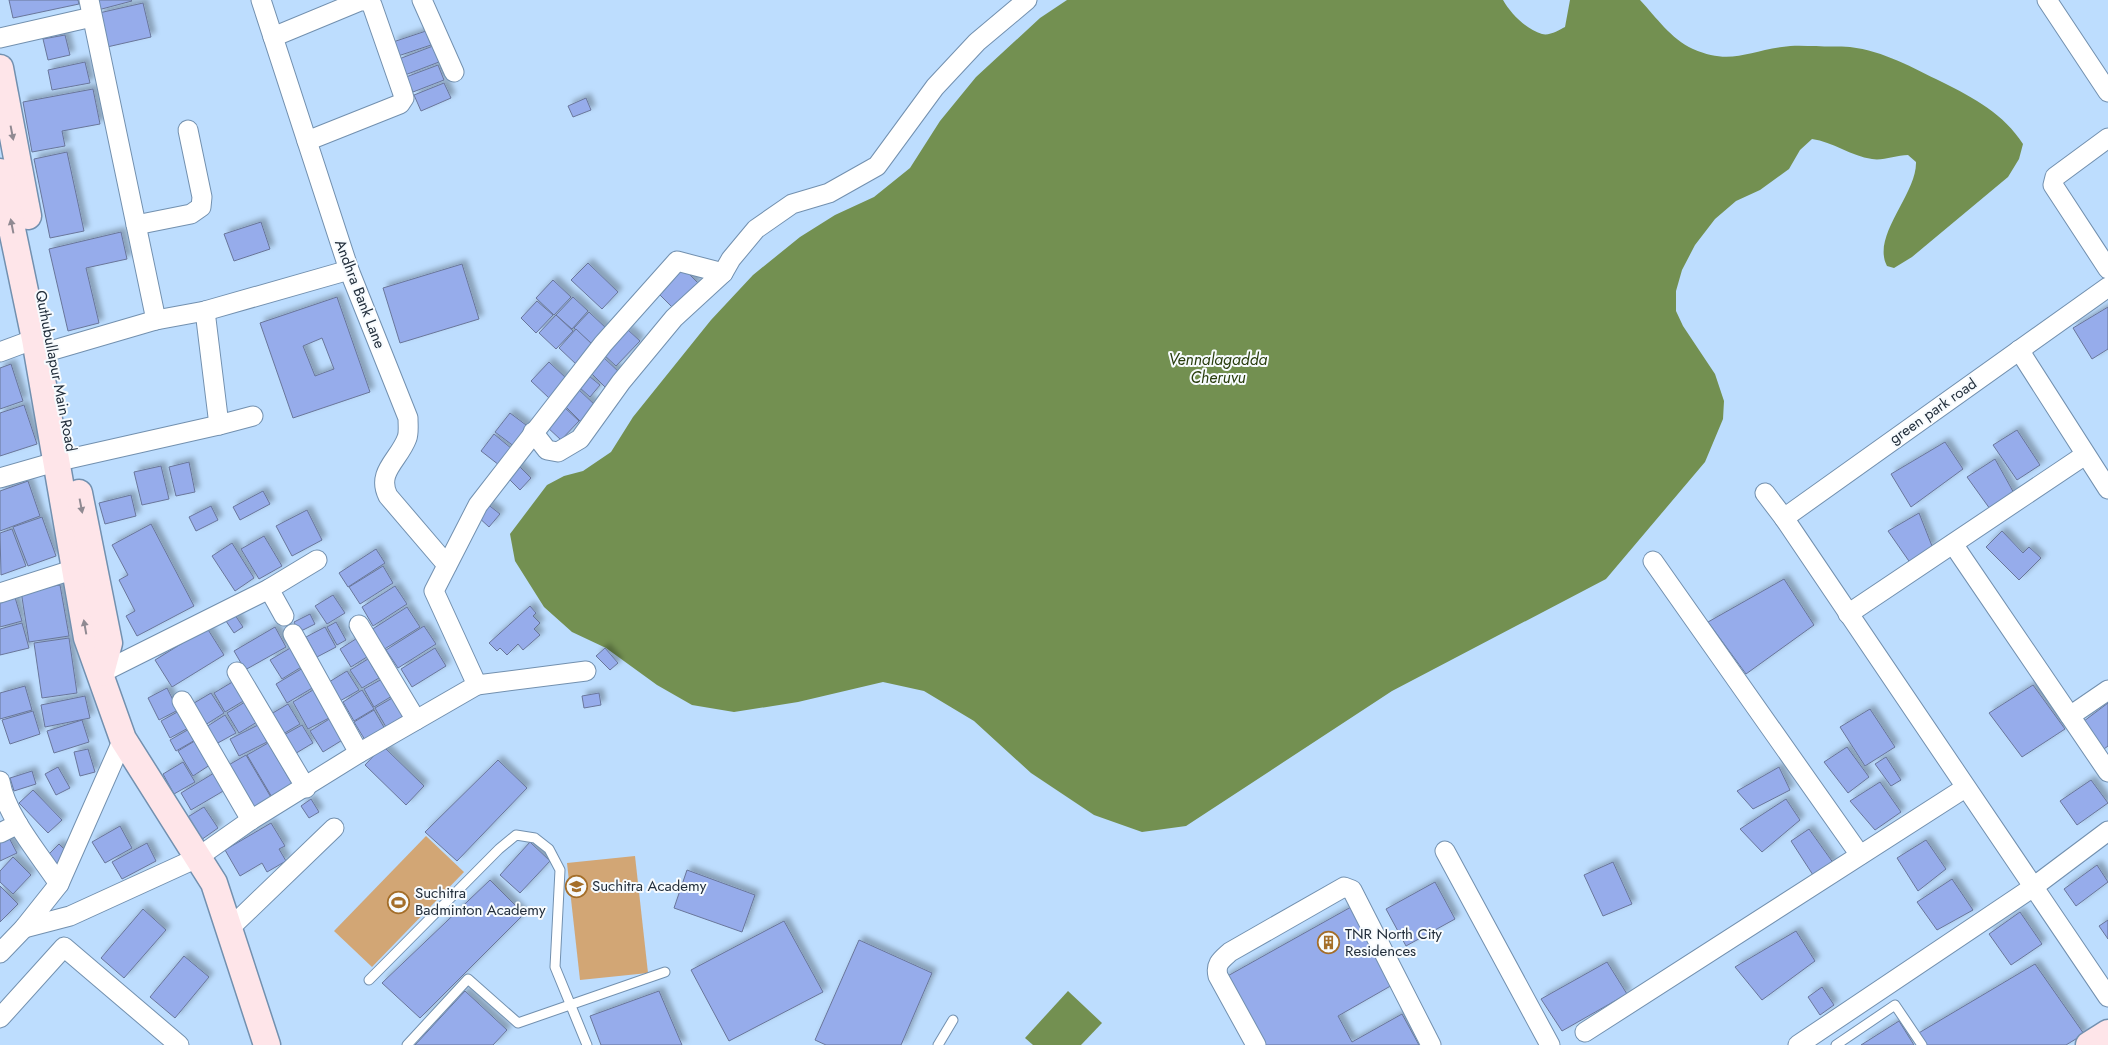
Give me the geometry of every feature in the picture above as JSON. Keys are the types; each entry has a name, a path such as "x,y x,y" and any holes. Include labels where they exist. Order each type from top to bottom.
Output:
{"main road":[{"name":"Quthubullapur Main Road","path":"0,68 43,345 64,460 109,643 101,673"},
{"name":"Quthubullapur Main Road","path":"0,177 43,345"},
{"name":"Quthubullapur Main Road","path":"64,460 74,569 87,638 123,739 214,883 268,1045"},
{"path":"197,858 196,886 251,1045"},
{"path":"2089,1045 2108,1033"}],"street":[{"name":"Andhra Bank Lane","path":"261,0 349,270 408,418 408,437 384,476 383,486 388,496 447,565"},
{"path":"273,37 360,1 367,0 372,5 402,90 404,98 400,104 307,141"},
{"path":"422,0 454,72"},
{"path":"533,432 547,450 558,452 580,439 621,382 674,318 724,273 731,259 756,229 792,204 830,193 877,166 935,87 977,42 1027,0"},
{"path":"2047,0 2108,92"},
{"path":"0,38 90,9 156,320"},
{"path":"136,225 191,214 202,207 202,197 188,130"},
{"path":"2108,138 2055,177 2053,181 2108,268"},
{"path":"477,685 434,591 478,505 603,344 677,261 724,273"},
{"path":"0,352 43,345 205,311 349,270"},
{"name":"green park road","path":"1784,518 2108,287"},
{"path":"205,311 220,425"},
{"path":"2019,350 2108,489"},
{"path":"0,478 64,460 253,416"},
{"path":"1848,614 2085,455"},
{"path":"1765,493 1784,518 2032,888 2108,997"},
{"path":"1953,544 2108,772"},
{"path":"101,673 269,589 316,560"},
{"path":"1653,561 1860,855"},
{"path":"0,593 74,569"},
{"path":"269,589 284,616"},
{"path":"360,625 416,720"},
{"path":"293,634 360,753"},
{"path":"24,928 70,916 197,858 251,820 306,788 360,753 477,685 586,671"},
{"path":"237,672 306,788"},
{"path":"2070,716 2108,690"},
{"path":"182,701 251,820"},
{"path":"0,953 24,928 60,884 123,739"},
{"path":"0,781 1,790 18,824 60,884"},
{"path":"1585,1032 1965,788"},
{"path":"0,832 18,824"},
{"path":"229,929 334,828"},
{"path":"1798,1045 2032,888 2108,831"},
{"path":"1445,851 1550,1045"},
{"path":"1256,1045 1218,976 1216,968 1219,962 1230,952 1344,887 1352,890 1431,1045"},
{"path":"0,1018 64,947 179,1045"}],"lane":[{"path":"369,980 498,849 516,835 535,838 549,849 560,870 555,968 586,1045"},
{"path":"407,1045 468,979 518,1023 570,1003 666,972"},
{"path":"1836,1045 1895,1005 1922,1045"},
{"path":"938,1045 953,1020"}],"shaded area":[{"name":"Suchitra Badminton Academy","path":"426,836 464,872 372,967 334,931"},
{"path":"635,856 648,973 580,980 567,863"}],"water":[{"name":"Vennalagadda Cheruvu","path":"1067,0 1503,0 1510,11 1525,25 1536,32 1548,34 1565,27 1570,0 1640,0 1678,40 1706,54 1728,57 1786,46 1803,46 1850,47 1886,56 1920,71 1977,101 2007,124 2023,144 2019,159 2008,177 1912,257 1894,268 1887,266 1884,254 1885,242 1889,228 1910,188 1916,162 1908,155 1872,159 1812,139 1800,150 1789,169 1760,190 1736,201 1715,219 1695,245 1682,270 1676,291 1676,311 1683,326 1715,374 1724,401 1723,419 1705,462 1606,579 1392,691 1186,826 1142,832 1094,815 1031,773 974,721 924,691 883,682 798,702 734,712 692,705 657,685 606,648 572,632 544,607 515,561 510,534 547,485 564,476 583,471 611,452 633,417 711,320 753,275 800,237 835,215 874,197 910,168 940,121 976,77 1040,18"},
{"path":"1068,991 1102,1023 1081,1045 1033,1045 1025,1038"}],"building":[{"path":"9,0 78,0 79,4 13,18"},
{"path":"96,0 131,0 132,1 98,10"},
{"path":"143,3 151,37 107,47 99,13"},
{"path":"426,31 431,45 398,56 393,42"},
{"path":"65,35 70,55 48,60 43,39"},
{"path":"433,46 439,62 405,75 399,59"},
{"path":"85,62 90,83 52,90 48,70"},
{"path":"438,65 444,80 413,92 406,77"},
{"path":"444,83 451,98 421,111 414,95"},
{"path":"93,89 100,124 62,131 65,146 32,152 23,102"},
{"path":"586,98 591,110 573,117 568,106"},
{"path":"67,152 84,231 50,238 34,159"},
{"path":"261,222 270,249 234,261 224,234"},
{"path":"121,232 127,259 86,268 99,323 68,331 49,249"},
{"path":"588,263 618,292 602,309 571,280"},
{"path":"462,264 479,319 400,343 383,288"},
{"path":"682,267 698,283 673,308 657,292"},
{"path":"553,280 571,297 554,315 536,298"},
{"path":"337,297 370,392 293,418 260,323","holes":["322,338 334,369 315,376 303,346"]},
{"path":"573,297 588,311 572,329 556,315"},
{"path":"537,301 553,315 536,333 521,318"},
{"path":"2108,307 2108,349 2092,359 2073,328"},
{"path":"589,312 607,329 593,345 574,328"},
{"path":"556,315 573,331 556,349 539,333"},
{"path":"576,329 594,346 577,365 559,348"},
{"path":"627,329 640,341 616,366 603,354"},
{"path":"603,357 620,373 606,388 589,371"},
{"path":"549,362 567,379 549,398 531,381"},
{"path":"11,364 23,401 0,409 0,368"},
{"path":"589,376 600,385 590,397 579,387"},
{"path":"577,388 596,406 581,422 562,403"},
{"path":"24,405 37,444 0,456 0,413"},
{"path":"564,407 579,421 561,440 546,426"},
{"path":"510,413 530,428 515,447 495,432"},
{"path":"2017,430 2040,465 2017,480 1993,445"},
{"path":"494,434 512,449 499,465 481,451"},
{"path":"1945,442 1963,469 1911,507 1891,474"},
{"path":"1995,459 2015,495 1990,509 1967,477"},
{"path":"189,462 195,492 176,496 169,467"},
{"path":"517,464 531,478 520,490 506,476"},
{"path":"161,466 169,499 142,505 134,472"},
{"path":"28,481 40,516 0,531 0,491"},
{"path":"263,491 270,504 240,520 233,507"},
{"path":"131,495 136,516 105,524 99,503"},
{"path":"486,503 500,514 489,527 476,515"},
{"path":"211,506 218,520 196,531 189,517"},
{"path":"307,510 322,540 292,556 276,526"},
{"path":"1919,513 1932,546 1911,564 1888,531"},
{"path":"42,517 56,556 28,566 13,527"},
{"path":"151,524 194,606 137,636 126,616 135,611 119,580 128,575 112,545"},
{"path":"12,529 26,566 1,575 0,533"},
{"path":"2002,531 2023,553 2029,547 2041,558 2019,580 1986,547"},
{"path":"264,536 282,566 259,579 241,549"},
{"path":"232,543 254,578 235,591 212,556"},
{"path":"376,549 385,563 348,587 339,573"},
{"path":"383,566 393,583 360,604 349,587"},
{"path":"1784,579 1814,625 1746,674 1708,622"},
{"path":"60,585 69,636 29,642 21,591"},
{"path":"395,586 407,604 373,626 362,607"},
{"path":"14,594 22,621 0,627 0,598"},
{"path":"333,595 345,613 327,624 315,606"},
{"path":"530,606 536,613 533,616 540,623 534,629 540,635 523,650 518,644 507,655 500,648 497,651 489,643"},
{"path":"407,607 420,627 383,650 371,630"},
{"path":"310,614 315,624 299,632 294,622"},
{"path":"235,615 243,627 234,633 226,621"},
{"path":"336,622 346,640 337,645 327,627"},
{"path":"22,623 29,648 0,655 0,629"},
{"path":"424,626 436,644 398,668 386,650"},
{"path":"275,627 286,647 245,670 234,651"},
{"path":"325,627 336,647 317,657 306,637"},
{"path":"207,628 224,655 172,687 155,660"},
{"path":"359,637 370,655 351,667 340,649"},
{"path":"69,638 77,693 42,698 34,643"},
{"path":"292,647 303,666 282,679 270,660"},
{"path":"435,648 446,666 412,687 401,669"},
{"path":"605,648 618,663 610,670 596,656"},
{"path":"368,659 379,678 362,688 350,670"},
{"path":"303,668 314,687 287,703 276,684"},
{"path":"347,671 359,690 340,701 329,682"},
{"path":"382,679 392,696 374,707 364,689"},
{"path":"234,681 245,700 225,712 214,693"},
{"path":"2033,685 2065,729 2022,757 1989,713"},
{"path":"25,686 32,710 0,719 0,693"},
{"path":"167,688 178,710 159,720 148,698"},
{"path":"313,690 329,718 308,729 293,702"},
{"path":"362,690 374,709 354,721 343,702"},
{"path":"211,693 224,713 202,727 189,706"},
{"path":"599,693 601,705 584,708 582,696"},
{"path":"85,696 90,718 45,727 41,705"},
{"path":"394,697 405,715 386,727 375,708"},
{"path":"245,702 257,722 239,733 227,713"},
{"path":"2108,703 2108,746 2104,749 2084,721"},
{"path":"288,704 300,724 278,737 266,717"},
{"path":"1870,709 1895,747 1865,766 1840,727"},
{"path":"181,710 190,727 170,738 161,721"},
{"path":"374,710 385,729 365,740 354,722"},
{"path":"33,711 40,734 10,744 2,720"},
{"path":"225,715 236,733 216,744 206,727"},
{"path":"331,718 344,739 323,752 310,731"},
{"path":"82,720 89,742 54,753 47,731"},
{"path":"258,725 267,742 239,756 230,739"},
{"path":"302,725 313,743 293,755 282,736"},
{"path":"191,728 197,739 176,751 170,740"},
{"path":"198,739 213,763 193,776 178,751"},
{"path":"268,743 294,787 273,799 247,755"},
{"path":"383,746 424,786 406,805 365,765"},
{"path":"1847,747 1869,777 1848,793 1824,762"},
{"path":"88,749 95,772 80,776 74,752"},
{"path":"246,755 272,799 251,811 225,767"},
{"path":"1886,757 1901,780 1891,786 1875,764"},
{"path":"498,760 527,788 457,861 425,832"},
{"path":"183,762 195,782 174,794 163,774"},
{"path":"58,767 70,788 56,795 45,774"},
{"path":"1779,767 1790,790 1753,809 1737,791"},
{"path":"32,771 36,784 14,791 10,778"},
{"path":"214,773 225,790 191,810 181,793"},
{"path":"2091,780 2108,803 2077,825 2060,801"},
{"path":"1880,782 1901,812 1875,830 1850,801"},
{"path":"33,790 62,820 48,833 19,803"},
{"path":"311,799 319,812 309,818 301,806"},
{"path":"1786,799 1800,820 1762,852 1740,829"},
{"path":"204,807 218,828 201,840 186,818"},
{"path":"271,823 285,846 279,849 286,861 267,872 262,863 240,876 225,850"},
{"path":"120,826 132,848 105,863 92,842"},
{"path":"1809,829 1834,864 1813,875 1791,841"},
{"path":"7,834 17,853 0,861 0,837"},
{"path":"1926,840 1946,869 1918,891 1897,858"},
{"path":"530,842 550,861 520,893 500,875"},
{"path":"147,843 156,861 122,879 112,862"},
{"path":"59,844 68,853 57,864 48,855"},
{"path":"13,857 31,875 13,894 0,882 0,871"},
{"path":"1613,862 1632,904 1603,916 1584,875"},
{"path":"2097,865 2108,882 2076,906 2064,889"},
{"path":"687,870 755,895 742,932 674,908"},
{"path":"1952,879 1973,910 1937,930 1917,902"},
{"path":"490,880 524,914 420,1018 382,983"},
{"path":"1435,882 1455,919 1406,946 1386,909"},
{"path":"0,886 18,904 0,922"},
{"name":"TNR North City Residences","path":"1351,907 1394,984 1338,1016 1352,1042 1402,1014 1419,1045 1262,1045 1224,978"},
{"path":"143,909 166,930 124,978 101,958"},
{"path":"2020,912 2042,944 2011,965 1989,934"},
{"path":"2108,920 2108,939 2099,926"},
{"path":"784,921 823,992 729,1041 691,970"},
{"path":"1796,931 1815,961 1762,1000 1735,967"},
{"path":"859,940 932,973 901,1045 826,1045 815,1040"},
{"path":"184,956 209,977 175,1018 150,997"},
{"path":"1607,962 1627,994 1562,1031 1541,999"},
{"path":"2035,964 2084,1034 2066,1045 1927,1045 1917,1034"},
{"path":"1822,987 1834,1005 1820,1015 1808,997"},
{"path":"465,991 507,1030 493,1045 415,1045"},
{"path":"659,991 682,1045 601,1045 590,1016"},
{"path":"1899,1021 1914,1045 1861,1045"}],"place":[{"name":"Suchitra Academy","path":"576,886"},
{"name":"Suchitra Badminton Academy","path":"399,902"},
{"name":"TNR North City Residences","path":"1329,943"}]}
